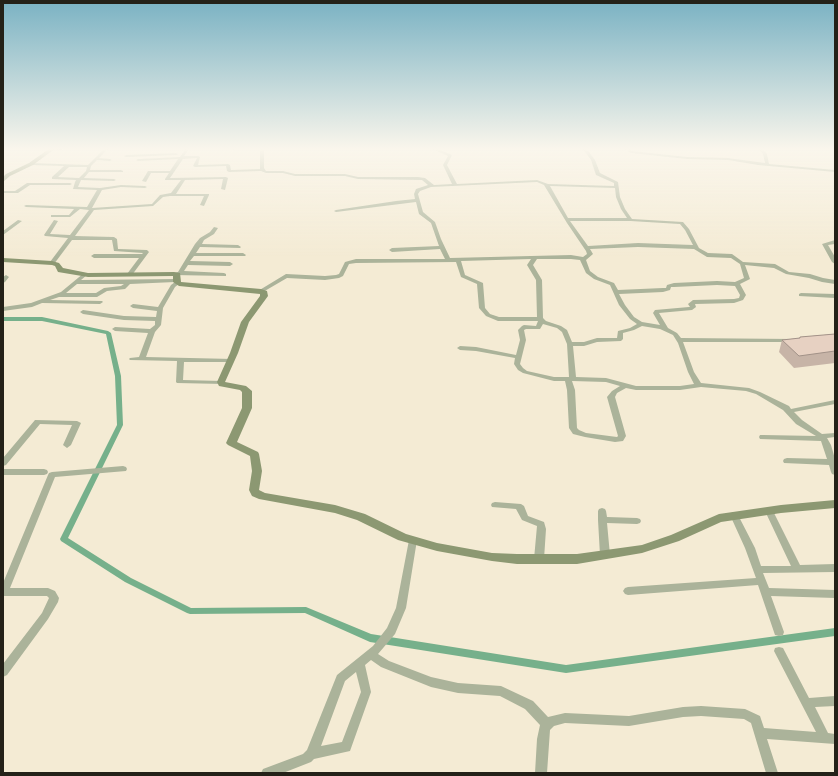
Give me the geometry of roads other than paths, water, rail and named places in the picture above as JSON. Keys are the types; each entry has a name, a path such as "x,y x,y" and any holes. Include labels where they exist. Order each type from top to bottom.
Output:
{"street":[{"path":"3,192 16,192 29,184"},
{"path":"77,184 76,188 100,189 142,184"},
{"path":"171,195 180,184"},
{"path":"223,189 224,184"},
{"path":"448,260 433,222 423,215 416,191 431,185 441,186 470,184"},
{"path":"547,185 617,186 618,197 623,209 631,220"},
{"path":"547,185 567,219 590,252 584,259 585,267 590,274 610,283 613,286 628,314 637,322 666,328 676,334 680,340 693,377 701,386"},
{"path":"52,263 73,237 100,189"},
{"path":"26,206 90,208 152,205 162,196 208,195 202,205"},
{"path":"336,211 418,200"},
{"path":"53,216 69,216 78,208"},
{"path":"567,219 631,220 681,223 687,229 696,247 704,254 732,256 742,263 775,266 788,274 810,276 835,282"},
{"path":"3,233 20,221"},
{"path":"56,221 47,235 114,239 116,250 145,251 123,288 106,289 97,295 58,295"},
{"path":"142,359 152,331 158,326 159,309 177,277 197,245 216,228"},
{"path":"835,242 825,244 835,262"},
{"path":"197,245 238,247"},
{"path":"587,248 638,245 696,247"},
{"path":"392,250 442,247"},
{"path":"191,254 243,254"},
{"path":"94,256 143,256"},
{"path":"177,277 261,291 286,276 325,278 337,277 341,275 346,265 352,262 536,258 584,259"},
{"path":"536,258 530,264 538,280 541,320 538,328 521,328 523,340 516,364 520,369 544,378 606,380 636,388 658,389 701,386 747,389 777,402 790,411 799,422 822,438 827,445 835,472"},
{"path":"3,260 52,263 57,264 61,270 84,274 129,278"},
{"path":"458,260 463,276 480,283 482,308 488,315 498,319 541,320 563,329 570,344 570,379 573,428 576,432 614,440 620,439 622,436 611,398 614,392 624,386"},
{"path":"186,263 230,264"},
{"path":"615,292 663,290 674,285 717,283 737,284 747,279 742,263"},
{"path":"3,309 24,307 66,292 84,274"},
{"path":"76,282 129,278 224,275"},
{"path":"666,328 656,313 657,311 690,309 693,307 691,304 693,302 738,301 743,295 737,284"},
{"path":"222,384 245,322 264,296 264,293 261,291"},
{"path":"801,296 835,296"},
{"path":"40,302 100,302"},
{"path":"133,306 159,309"},
{"path":"83,312 124,318 158,319"},
{"path":"570,344 584,344 597,340 619,340 620,332 632,330 642,324"},
{"path":"115,329 152,331"},
{"path":"680,340 797,340"},
{"path":"460,348 476,349 518,357"},
{"path":"132,359 231,360"},
{"path":"181,359 179,382 222,384 243,388 247,391 247,408 231,444 254,454 257,470 254,490 256,493 335,509 361,517 402,537 437,547 492,558 577,559 642,550 675,538 719,518 835,504"},
{"path":"790,411 835,402"},
{"path":"3,463 36,423 39,422 77,423 67,445"},
{"path":"763,437 822,438 835,435"},
{"path":"787,461 832,462"},
{"path":"3,672 45,616 54,598 52,594 48,592 4,592 52,475 123,469"},
{"path":"3,472 44,472"},
{"path":"495,505 518,506 521,508 525,518 541,524 542,530 539,559"},
{"path":"602,510 605,555"},
{"path":"769,511 797,569"},
{"path":"734,516 744,533 779,632"},
{"path":"602,520 637,522"},
{"path":"267,773 307,758 311,754 341,678 374,651 391,631 401,608 413,540"},
{"path":"757,570 835,568"},
{"path":"628,591 760,581"},
{"path":"765,592 835,594"},
{"path":"374,651 385,664 431,682 458,688 501,691 529,705 547,724"},
{"path":"779,651 807,703 830,738"},
{"path":"311,754 346,747 366,692 359,664"},
{"path":"807,703 835,701"},
{"path":"541,773 543,739 547,724 557,718 629,721 683,712 715,711 745,714 756,720 772,773"},
{"path":"760,733 830,738"}],"waterway":[{"path":"3,319 42,319 108,333 118,376 120,425 64,539 128,580 190,611 306,610 370,638 566,669 835,632"}]}
